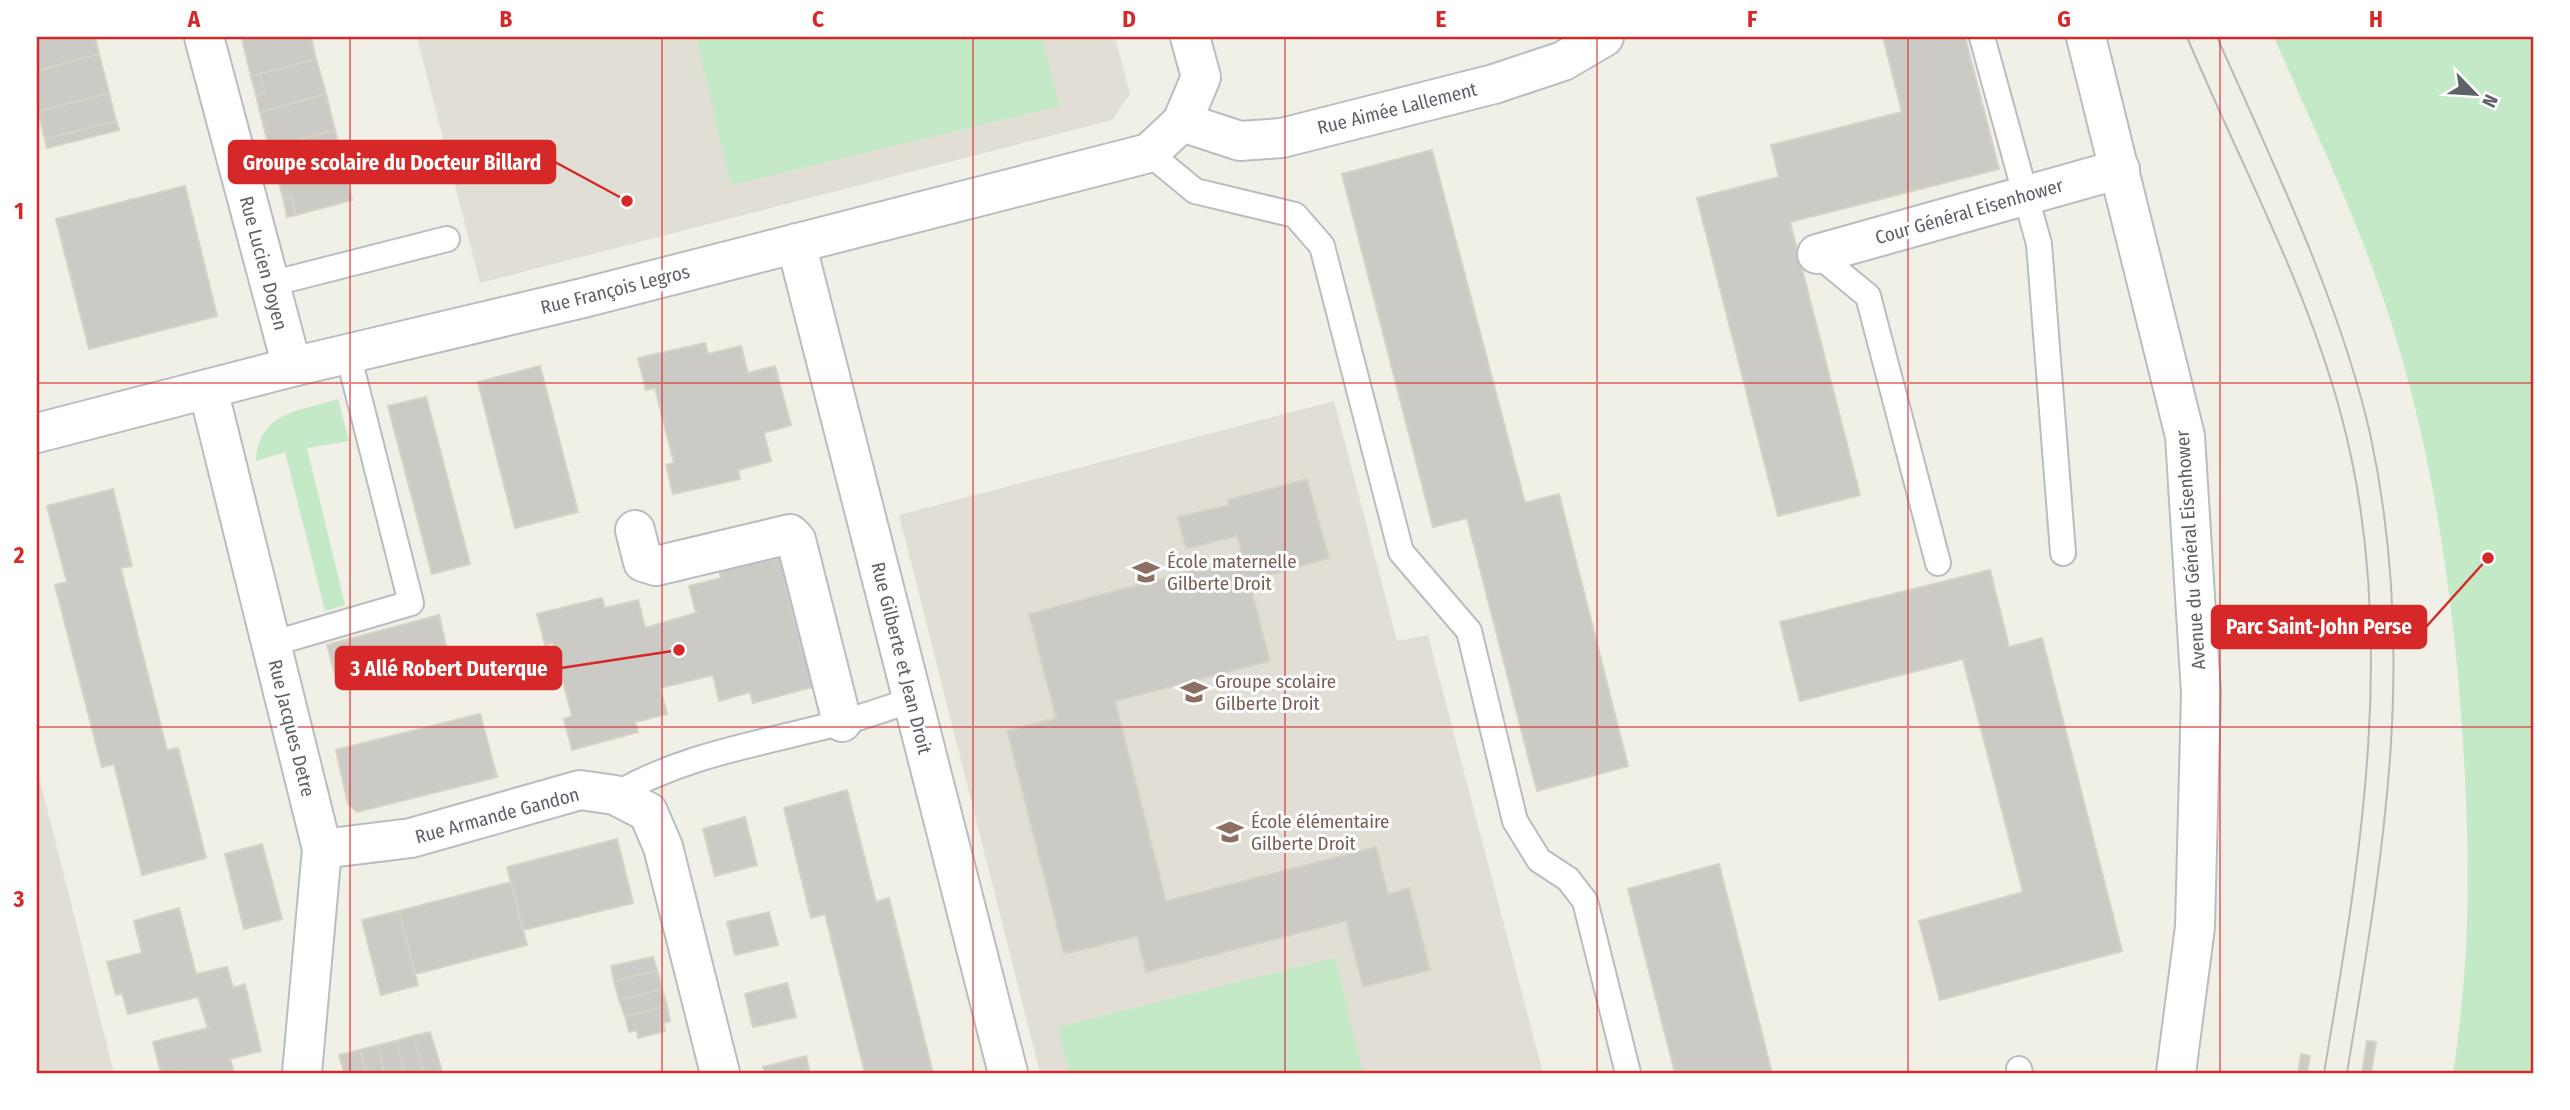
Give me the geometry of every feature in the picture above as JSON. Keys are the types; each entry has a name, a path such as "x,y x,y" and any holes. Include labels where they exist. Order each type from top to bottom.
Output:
{"street":[{"name":"Rue Lucien Doyen","path":"204,37 292,367"},
{"path":"1182,122 1201,77 1190,37"},
{"name":"Rue Aimée Lallement","path":"1182,122 1240,142 1282,138 1494,84 1563,61 1604,37"},
{"name":"Avenue du Général Eisenhower","path":"2086,37 2185,436 2201,693 2194,927 2176,1073"},
{"name":"Rue François Legros","path":"37,433 1149,153 1182,122"},
{"name":"Cour Général Eisenhower","path":"1817,254 2120,169"},
{"name":"Rue Gilberte et Jean Droit","path":"796,243 1008,1073"},
{"name":"Rue Jacques Detre","path":"208,389 322,849 302,1073"},
{"path":"635,530 643,562 656,566 790,534 796,540 842,722"},
{"name":"Rue Armande Gandon","path":"322,849 411,838 580,790 615,795 648,812 663,847 720,1073"}],"lane":[{"path":"1982,37 2039,244 2063,553"},
{"path":"1149,153 1195,191 1295,215 1322,246 1401,552 1469,631 1516,821 1539,860 1568,879 1585,901 1628,1073"},
{"path":"270,284 447,239"},
{"path":"1817,254 1868,296 1938,563"},
{"path":"271,645 411,603 348,354"},
{"path":"615,795 650,774 732,748 842,722 912,699"}],"shaded area":[{"path":"417,37 1115,37 1130,94 1112,120 480,283"},
{"name":"Groupe scolaire Gilberte Droit","path":"1334,401 1397,641 1428,635 1543,1073 1040,1073 899,515"},
{"path":"37,769 114,1073 37,1073"}],"green space":[{"path":"696,37 1042,37 1059,106 731,185"},
{"path":"2274,37 2533,37 2533,1073 2453,1073 2466,948 2467,826 2459,689 2440,531 2420,427 2380,288 2337,179"},
{"path":"338,399 349,441 307,448 345,605 325,611 285,452 256,461 264,432 273,423 295,411"},
{"path":"1335,958 1363,1073 1069,1073 1058,1027"}],"building":[{"path":"37,37 95,37 99,54 37,71"},
{"path":"311,37 316,59 251,76 242,39"},
{"path":"1883,37 1965,37 1999,169 1790,222 1860,495 1778,516 1697,198 1779,177 1771,145 1902,112"},
{"path":"99,54 109,93 38,111 37,71"},
{"path":"316,59 326,94 260,112 256,95 265,93 260,74"},
{"path":"260,74 265,93 256,95 251,76"},
{"path":"109,93 116,121 45,139 38,111"},
{"path":"326,94 335,130 269,147 260,112"},
{"path":"116,121 119,130 47,148 45,139"},
{"path":"335,130 344,167 279,183 275,166 283,162 278,145"},
{"path":"1432,150 1525,503 1559,494 1628,766 1537,791 1467,518 1433,527 1342,174"},
{"path":"344,167 352,200 296,215 291,196 283,198 279,183"},
{"path":"185,186 217,316 89,349 56,219"},
{"path":"291,196 296,215 287,217 283,198"},
{"path":"705,343 708,354 741,346 748,373 775,366 791,425 764,433 771,461 738,470 740,479 673,494 666,465 674,463 655,388 646,390 638,358"},
{"path":"540,366 578,512 515,528 478,382"},
{"path":"426,397 470,564 432,574 388,406"},
{"path":"1307,479 1329,558 1249,581 1270,661 1115,701 1166,901 1376,847 1388,894 1409,888 1430,970 1363,987 1346,921 1146,972 1137,936 1064,954 1007,731 1056,718 1029,614 1242,557 1237,536 1186,549 1178,517 1229,505 1227,500"},
{"path":"113,489 132,566 121,568 125,585 167,750 178,748 206,858 142,875 114,764 102,767 55,585 67,582 47,506"},
{"path":"784,551 793,583 785,585 804,656 811,654 820,685 753,703 750,692 719,701 713,675 660,688 667,714 635,722 638,732 572,750 564,719 572,716 553,643 545,645 537,614 602,598 605,608 638,600 645,628 696,613 689,586 721,578 719,568"},
{"path":"1990,570 2009,647 2042,638 2122,951 1940,1000 1919,921 2023,892 1963,659 1800,701 1780,622"},
{"path":"439,615 448,654 337,682 327,645"},
{"path":"480,714 497,777 357,812 348,804 336,750"},
{"path":"847,790 876,902 889,898 933,1073 865,1073 825,914 811,918 784,808"},
{"path":"745,817 757,865 715,876 703,829"},
{"path":"617,839 633,903 523,930 507,867"},
{"path":"262,844 282,919 244,929 225,854"},
{"path":"1719,864 1772,1073 1675,1073 1628,889"},
{"path":"511,882 527,945 415,974 399,911"},
{"path":"179,908 196,974 227,967 233,988 245,984 261,1051 230,1059 234,1073 161,1073 153,1042 208,1028 198,997 128,1014 122,993 116,995 107,962 142,953 134,921"},
{"path":"399,911 418,985 381,995 362,920"},
{"path":"769,912 778,945 735,955 727,922"},
{"path":"653,957 657,970 614,981 611,966"},
{"path":"657,970 662,989 619,1000 614,981"},
{"path":"787,983 796,1017 753,1027 745,994"},
{"path":"662,989 667,1006 625,1016 619,1000"},
{"path":"667,1006 670,1021 663,1023 665,1031 638,1038 637,1030 629,1032 625,1016"},
{"path":"430,1032 442,1071 424,1073 413,1036"},
{"path":"413,1036 424,1073 405,1073 396,1041"},
{"path":"396,1041 405,1073 384,1073 378,1045"},
{"path":"2367,1041 2376,1042 2371,1073 2362,1073"},
{"path":"378,1045 384,1073 366,1073 360,1050"},
{"path":"360,1050 366,1073 344,1073 339,1055"},
{"path":"2301,1054 2310,1056 2307,1073 2298,1073"},
{"path":"806,1056 810,1073 765,1073 763,1067"}],"tram line":[{"path":"2187,37 2270,221 2308,315 2340,411 2358,493 2368,575 2371,659 2368,742 2351,909 2324,1073"},
{"path":"2217,37 2304,234 2342,337 2371,438 2385,520 2392,600 2394,679 2390,757 2373,912 2347,1073"}],"place":[{"name":"Groupe scolaire du Docteur Billard","path":"627,201"},
{"name":"Parc Saint-John Perse","path":"2488,558"},
{"name":"École maternelle Gilberte Droit","path":"1146,572"},
{"name":"3 Allé Robert Duterque","path":"679,650"},
{"name":"Groupe scolaire Gilberte Droit","path":"1194,692"},
{"name":"École élémentaire Gilberte Droit","path":"1230,832"}]}
